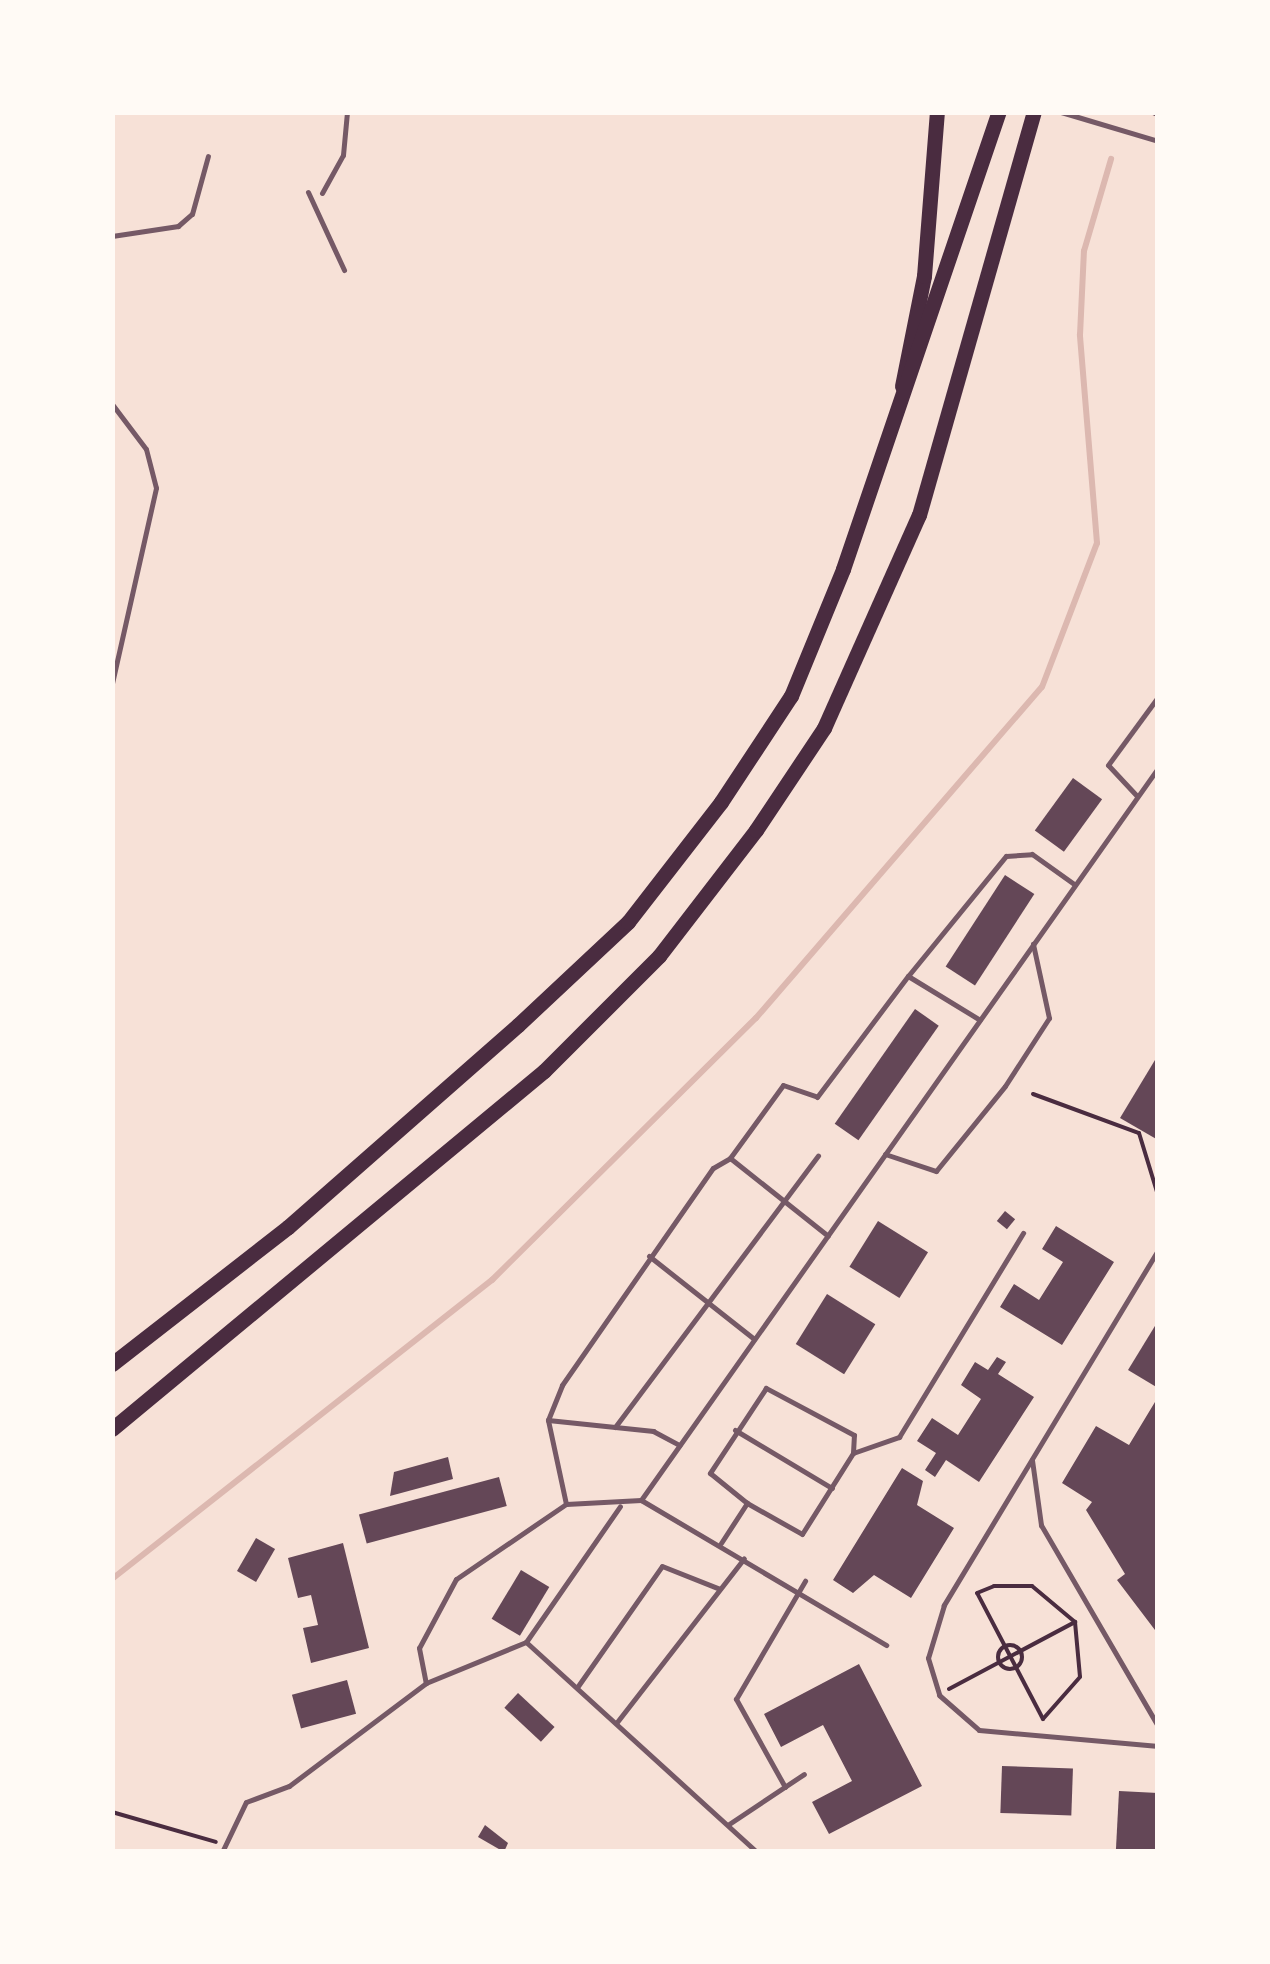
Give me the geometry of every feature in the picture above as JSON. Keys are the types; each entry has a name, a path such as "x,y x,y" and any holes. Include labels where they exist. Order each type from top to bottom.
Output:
{"main road":[{"path":"890,452 924,276 937,112"},
{"path":"112,1364 288,1227 628,922 791,696 890,452 999,112"},
{"path":"112,1430 544,1071 658,956 756,830 824,728 919,515 1034,112"}],"lane":[{"path":"322,193 343,154 346,112"},
{"path":"1061,112 1158,141"},
{"path":"112,236 178,226 192,214 208,156"},
{"path":"308,192 344,270"},
{"path":"112,404 146,449 156,488 112,683"},
{"path":"1137,796 1108,766 1158,697"},
{"path":"426,1682 419,1648 456,1578 566,1504 620,1506 641,1500 1158,768"},
{"path":"566,1504 548,1420 649,1256 730,1158 782,1085 817,1097 908,976 1006,856 1032,854 1074,884"},
{"path":"885,1154 936,1170 1005,1086 1049,1018 1033,944"},
{"path":"908,976 980,1020"},
{"path":"614,1427 818,1156"},
{"path":"730,1158 828,1236"},
{"path":"854,1454 899,1438 1023,1233"},
{"path":"1158,1250 932,1630 932,1677 968,1723 1005,1737 1158,1746"},
{"path":"649,1256 708,1298 754,1339"},
{"path":"766,1388 784,1390 854,1436 854,1454 802,1534 747,1503 711,1476 736,1430 766,1388"},
{"path":"548,1420 614,1427 678,1445"},
{"path":"736,1430 832,1488"},
{"path":"1032,1457 1041,1525 1158,1726"},
{"path":"641,1500 745,1557 886,1644"},
{"path":"721,1543 747,1503"},
{"path":"222,1848 246,1802 288,1786 426,1682 526,1642 620,1506"},
{"path":"617,1722 745,1557"},
{"path":"578,1686 662,1566 720,1589"},
{"path":"785,1787 736,1699 805,1581"},
{"path":"526,1642 758,1852"},
{"path":"729,1824 804,1774"}],"path":[{"path":"1150,112 1158,114"},
{"path":"1032,1094 1139,1134 1158,1194"},
{"path":"994,1586 1032,1586 1076,1622 1084,1658 1059,1708 1043,1719 1004,1646 976,1593 994,1586"},
{"path":"950,1689 1076,1622"},
{"path":"1004,1646 1021,1651"},
{"path":"1000,1662 1004,1646"},
{"path":"1016,1667 1021,1651"},
{"path":"1000,1662 1016,1667"},
{"path":"112,1812 222,1848 233,1848"}],"building":[{"path":"1073,778 1102,799 1064,852 1035,831"},
{"path":"1005,875 1034,894 975,985 946,966"},
{"path":"915,1009 939,1026 858,1140 835,1124"},
{"path":"1158,1055 1158,1140 1120,1118"},
{"path":"1005,1211 1015,1219 1007,1229 997,1221"},
{"path":"878,1221 928,1252 899,1298 849,1267"},
{"path":"1056,1226 1114,1262 1062,1345 1000,1307 1014,1284 1039,1300 1063,1262 1042,1249"},
{"path":"827,1294 875,1324 844,1374 796,1344"},
{"path":"1158,1321 1158,1388 1128,1370"},
{"path":"997,1357 1006,1362 998,1374 1034,1397 979,1482 946,1460 935,1477 925,1470 936,1453 917,1441 932,1418 958,1435 981,1399 961,1385 975,1362 988,1370"},
{"path":"1158,1397 1158,1634 1117,1580 1125,1574 1086,1510 1092,1502 1062,1483 1096,1426 1129,1445"},
{"path":"448,1457 453,1479 390,1496 394,1472"},
{"path":"902,1468 923,1481 917,1505 954,1528 911,1598 874,1575 853,1593 833,1580"},
{"path":"499,1477 507,1506 367,1544 359,1515"},
{"path":"256,1538 275,1549 256,1582 237,1571"},
{"path":"343,1543 369,1648 311,1663 303,1628 318,1625 311,1595 298,1598 288,1558"},
{"path":"521,1570 549,1587 520,1636 492,1619"},
{"path":"859,1664 922,1786 829,1834 812,1802 852,1781 823,1725 781,1747 764,1714"},
{"path":"347,1680 356,1714 301,1729 292,1695"},
{"path":"518,1693 555,1727 541,1742 504,1708"},
{"path":"1002,1766 1073,1768 1071,1815 1000,1813"},
{"path":"1119,1791 1158,1793 1155,1852 1116,1852"},
{"path":"485,1825 508,1843 504,1852 478,1837"}],"waterway":[{"path":"112,1579 492,1280 756,1018 1042,687 1097,543 1080,335 1084,251 1111,159"}]}
